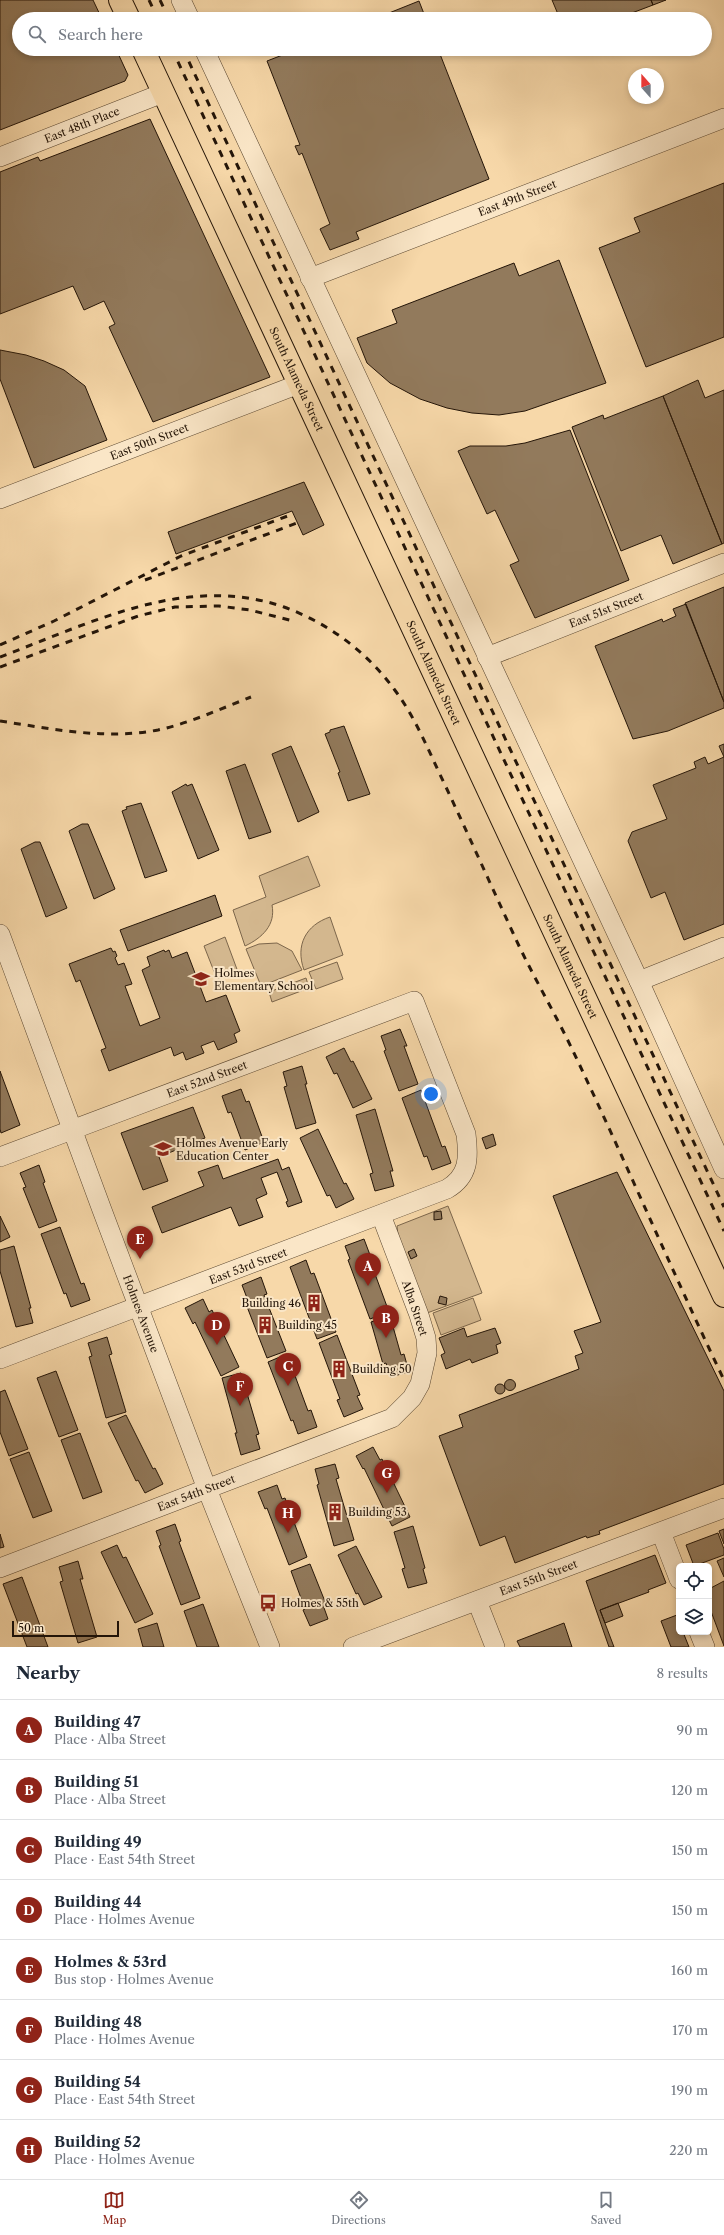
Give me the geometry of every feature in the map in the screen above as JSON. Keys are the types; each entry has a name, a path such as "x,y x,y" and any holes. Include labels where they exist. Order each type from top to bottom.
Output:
{"main road":[{"path":"120,0 126,12"},
{"name":"South Alameda Street","path":"146,56 724,1296"}],"street":[{"path":"181,0 187,12"},
{"path":"207,56 639,981 724,1169"},
{"name":"East 48th Place","path":"0,157 164,93"},
{"name":"East 49th Street","path":"310,278 724,118"},
{"name":"East 50th Street","path":"0,499 299,384"},
{"name":"East 51st Street","path":"487,657 724,563"},
{"name":"Holmes Avenue","path":"0,934 207,1489 270,1647"},
{"path":"639,981 724,947"},
{"name":"East 52nd Street","path":"0,1157 414,1001"},
{"name":"East 53rd Street","path":"0,1359 381,1215 448,1189 459,1181 466,1169 468,1146 466,1134 414,1001"},
{"name":"Alba Street","path":"381,1215 418,1315 426,1346 424,1370 420,1384 412,1398 392,1418"},
{"name":"East 54th Street","path":"0,1568 392,1418"},
{"name":"East 55th Street","path":"353,1647 724,1508"},
{"path":"661,1532 676,1571"},
{"path":"477,1601 495,1647"},
{"path":"700,1635 705,1647"}],"shaded area":[{"path":"308,856 320,886 272,905 273,912 270,925 262,935 245,946 233,910 266,897 259,876"},
{"path":"330,917 343,955 304,970 301,952 305,937 315,925"},
{"path":"225,937 238,972 217,979 204,946"},
{"path":"277,943 292,951 302,970 261,986 246,949 259,944"},
{"path":"337,962 343,979 316,989 309,972"},
{"path":"306,978 309,988 272,1002 269,992"},
{"path":"448,1206 482,1293 427,1313 398,1235 397,1226"},
{"path":"473,1298 481,1320 441,1335 433,1313"}],"building":[{"path":"0,0 93,0 99,12 12,12 12,56 119,56 128,75 125,81 0,130"},
{"path":"552,0 651,0 653,5 634,12 557,12"},
{"path":"651,0 666,0 653,5"},
{"path":"419,1 423,12 392,12"},
{"path":"280,56 441,56 489,179 356,232 359,239 330,250 320,229 330,224 302,153 299,155 295,146 300,145 267,61"},
{"path":"150,119 270,377 153,422 109,327 115,324 104,301 84,310 73,286 0,314 0,172 38,157 40,161"},
{"path":"724,183 724,337 646,367 599,248 640,232 634,218"},
{"path":"559,260 606,383 525,411 499,415 472,413 447,408 420,399 390,383 367,363 357,338 397,323 392,310 514,263 519,276"},
{"path":"0,350 26,355 44,361 64,370 85,386 107,440 34,468 0,379"},
{"path":"698,380 705,398 724,390 724,543 722,544 663,396"},
{"path":"663,396 722,544 673,564 661,535 621,551 572,427 603,415 604,419"},
{"path":"570,430 629,580 535,618 510,565 519,561 495,510 487,514 458,451 470,446 506,446 525,443"},
{"path":"304,482 324,525 303,535 292,511 176,554 168,532"},
{"path":"724,587 724,702 685,603"},
{"path":"686,604 724,702 724,708 668,731 633,739 595,646 662,619 663,622 676,616 673,609"},
{"path":"344,726 370,794 348,801 338,773 340,772 325,734 330,732 330,730"},
{"path":"724,744 724,757 719,746"},
{"path":"291,746 319,812 298,822 272,754"},
{"path":"705,757 708,764 724,757 724,924 684,940 665,892 651,898 628,841 632,832 667,819 653,785 696,768 694,762"},
{"path":"245,764 271,832 249,839 226,771"},
{"path":"186,784 187,786 192,784 219,850 198,859 172,792"},
{"path":"141,803 167,871 145,878 122,811 127,809 126,807"},
{"path":"82,824 88,824 115,889 94,899 69,831"},
{"path":"35,842 40,842 67,908 46,917 21,849"},
{"path":"215,895 222,916 128,951 120,930"},
{"path":"111,948 113,952 115,951 117,956 115,958 118,965 124,963 132,984 125,986 140,1026 160,1018 142,970 150,966 147,957 164,950 165,952 169,950 172,958 187,952 206,1002 226,995 240,1031 234,1034 237,1042 218,1050 214,1041 201,1046 204,1053 186,1060 183,1052 174,1056 171,1047 109,1071 101,1050 106,1048 80,980 76,982 69,964"},
{"path":"400,1029 407,1046 404,1046 418,1084 399,1091 384,1051 386,1050 381,1036"},
{"path":"344,1048 351,1062 353,1061 372,1099 353,1108 337,1073 334,1074 326,1057"},
{"path":"302,1066 307,1084 305,1084 316,1123 296,1129 284,1087 287,1086 283,1072"},
{"path":"0,1071 20,1125 1,1133 0,1129"},
{"path":"241,1089 246,1102 249,1101 264,1142 245,1150 231,1112 228,1113 222,1096"},
{"path":"421,1090 442,1147 445,1146 451,1163 432,1170 427,1156 424,1157 402,1098"},
{"path":"193,1107 205,1138 159,1157 168,1181 143,1190 121,1133"},
{"path":"375,1109 393,1171 390,1171 394,1186 375,1191 370,1174 373,1173 356,1115"},
{"path":"318,1129 344,1184 346,1183 354,1199 336,1208 330,1195 327,1196 300,1138"},
{"path":"493,1134 496,1145 486,1149 482,1138"},
{"path":"278,1159 282,1170 289,1167 302,1202 288,1207 286,1202 288,1201 277,1172 261,1178 267,1194 256,1199 263,1217 239,1226 231,1207 162,1233 152,1207 204,1186 198,1172 218,1165 223,1179"},
{"path":"39,1165 45,1182 43,1183 57,1221 39,1228 23,1188 26,1187 20,1173"},
{"path":"617,1172 724,1391 724,1484 599,1531 600,1534 587,1538 586,1536 515,1563 505,1536 480,1546 439,1436 463,1427 459,1415 579,1369 575,1356 583,1353 574,1331 601,1322 553,1196"},
{"path":"441,1211 442,1219 434,1220 434,1212"},
{"path":"0,1216 10,1237 0,1242"},
{"path":"60,1227 81,1284 84,1283 90,1300 71,1307 66,1293 64,1294 41,1234"},
{"path":"364,1239 370,1255 368,1255 389,1312 370,1319 348,1260 350,1259 345,1246"},
{"path":"14,1246 31,1308 29,1308 33,1323 16,1327 0,1271 0,1250"},
{"path":"414,1249 417,1256 411,1259 408,1252"},
{"name":"Building 46","path":"306,1260 311,1274 314,1273 336,1332 317,1339 290,1267"},
{"name":"Building 45","path":"261,1277 267,1294 264,1295 286,1351 267,1358 244,1299 247,1298 242,1285"},
{"path":"440,1296 447,1298 446,1305 438,1303"},
{"path":"203,1299 209,1312 212,1310 239,1367 221,1376 195,1322 193,1324 185,1308"},
{"path":"390,1316 401,1355 404,1354 409,1372 390,1377 386,1363 383,1364 371,1322"},
{"path":"464,1328 467,1337 495,1328 501,1343 496,1345 498,1353 472,1363 470,1359 446,1369 441,1355 445,1353 439,1338"},
{"name":"Building 50","path":"337,1335 360,1395 357,1396 363,1409 344,1417 337,1400 340,1399 319,1343"},
{"path":"107,1337 112,1354 109,1355 126,1412 106,1418 89,1357 92,1356 88,1343"},
{"path":"287,1354 308,1411 311,1410 317,1427 298,1434 293,1420 291,1421 268,1362"},
{"path":"56,1371 78,1430 59,1437 37,1378"},
{"path":"241,1373 259,1434 256,1435 260,1449 241,1455 235,1433 237,1433 222,1378"},
{"path":"508,1380 512,1380 514,1381 514,1389 508,1390 505,1387 505,1383"},
{"path":"498,1384 502,1384 504,1385 504,1393 498,1394 495,1391 495,1387"},
{"path":"5,1390 28,1449 9,1456 0,1432 0,1392"},
{"path":"126,1415 153,1469 155,1468 163,1484 145,1493 138,1480 136,1481 108,1423"},
{"path":"80,1433 102,1492 83,1499 61,1440"},
{"path":"373,1447 380,1460 382,1459 410,1517 392,1526 364,1468 363,1469 356,1456"},
{"path":"29,1452 52,1511 33,1518 10,1459"},
{"name":"Building 53","path":"335,1464 339,1478 336,1479 354,1540 334,1546 317,1485 319,1484 315,1469"},
{"path":"277,1485 282,1499 285,1498 307,1557 289,1565 267,1508 265,1509 258,1492"},
{"path":"175,1524 181,1541 179,1542 200,1598 181,1605 159,1546 161,1545 156,1531"},
{"path":"413,1526 425,1568 423,1569 427,1583 408,1588 402,1569 405,1568 394,1532"},
{"path":"724,1529 724,1544 719,1531"},
{"path":"718,1533 724,1549 724,1555 702,1563 693,1563 686,1545"},
{"path":"0,1534 4,1547 0,1548"},
{"path":"117,1545 123,1558 126,1557 153,1614 135,1623 101,1552"},
{"path":"356,1546 382,1597 364,1605 358,1593 356,1594 338,1555"},
{"path":"655,1555 666,1583 648,1590 649,1592 600,1610 614,1647 609,1647 586,1581"},
{"path":"724,1558 724,1577 717,1561"},
{"path":"78,1561 83,1579 80,1579 97,1637 78,1643 60,1582 63,1581 59,1567"},
{"path":"310,1564 326,1604 323,1605 328,1619 310,1626 303,1610 305,1609 291,1571"},
{"path":"22,1577 48,1647 27,1647 3,1584"},
{"path":"724,1581 724,1646 712,1614 712,1587"},
{"path":"618,1603 623,1616 605,1623 600,1610"},
{"path":"203,1604 219,1647 197,1647 184,1611"},
{"path":"676,1615 676,1635 684,1635 689,1647 671,1647 661,1621"},
{"path":"157,1623 164,1647 143,1647 138,1629"},
{"path":"564,1623 572,1647 520,1647 517,1641"}],"railway":[{"path":"149,0 155,12"},
{"path":"160,0 166,12"},
{"path":"175,56 724,1231"},
{"path":"186,56 724,1207"},
{"path":"0,645 54,621 181,556 293,514"},
{"path":"145,580 297,523"},
{"path":"0,657 104,617 139,606 175,599 211,596 247,598 284,607 316,621 331,630 371,662 402,700 422,736 520,948 566,1036 724,1380"},
{"path":"0,667 138,616 175,607 219,606 250,610 293,621"},
{"path":"0,721 59,730 99,734 138,733 182,724 251,697"}],"place":[{"name":"Holmes Elementary School","path":"201,979"},
{"name":"Holmes Avenue Early Education Center","path":"163,1149"},
{"name":"Holmes & 53rd","path":"140,1259"},
{"name":"Building 47","path":"368,1286"},
{"name":"Building 46","path":"314,1303"},
{"name":"Building 45","path":"265,1325"},
{"name":"Building 51","path":"386,1338"},
{"name":"Building 44","path":"217,1345"},
{"name":"Building 50","path":"339,1369"},
{"name":"Building 49","path":"288,1386"},
{"name":"Building 48","path":"240,1406"},
{"name":"Building 54","path":"387,1493"},
{"name":"Building 53","path":"335,1512"},
{"name":"Building 52","path":"288,1533"},
{"name":"Holmes & 55th","path":"268,1603"}]}
